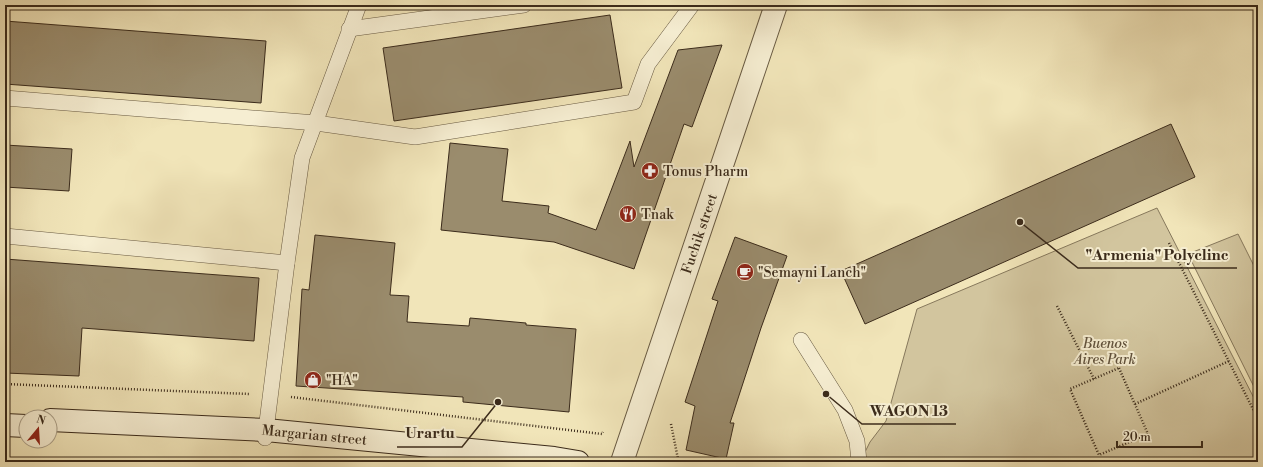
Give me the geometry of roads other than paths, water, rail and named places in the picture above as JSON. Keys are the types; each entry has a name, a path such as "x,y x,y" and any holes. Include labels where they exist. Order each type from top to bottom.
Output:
{"main road":[{"name":"Fuchik street","path":"622,462 776,5"},
{"path":"5,418 18,419"},
{"name":"Margarian street","path":"58,421 265,434 554,458 578,462"},
{"path":"5,425 18,426"},
{"name":"Margarian street","path":"58,428 265,434 528,462"}],"lane":[{"path":"265,434 302,158 359,5"},
{"path":"349,30 524,5"},
{"path":"5,98 316,123 415,137 634,102 648,64 692,5"},
{"path":"5,236 287,263"},
{"path":"801,340 845,410 857,441 859,462"}],"place":[{"name":"Tonus Pharm","path":"650,171"},
{"name":"Tnak","path":"628,214"},
{"name":"\"Armenia\" Polyclinc","path":"1020,222"},
{"name":"\"Semayni Lanch\"","path":"745,272"},
{"name":"\"HA\"","path":"313,380"},
{"name":"WAGON 13","path":"826,394"},
{"name":"Urartu","path":"498,402"}],"park label":[{"name":"Buenos Aires Park","path":"1105,352"}]}
